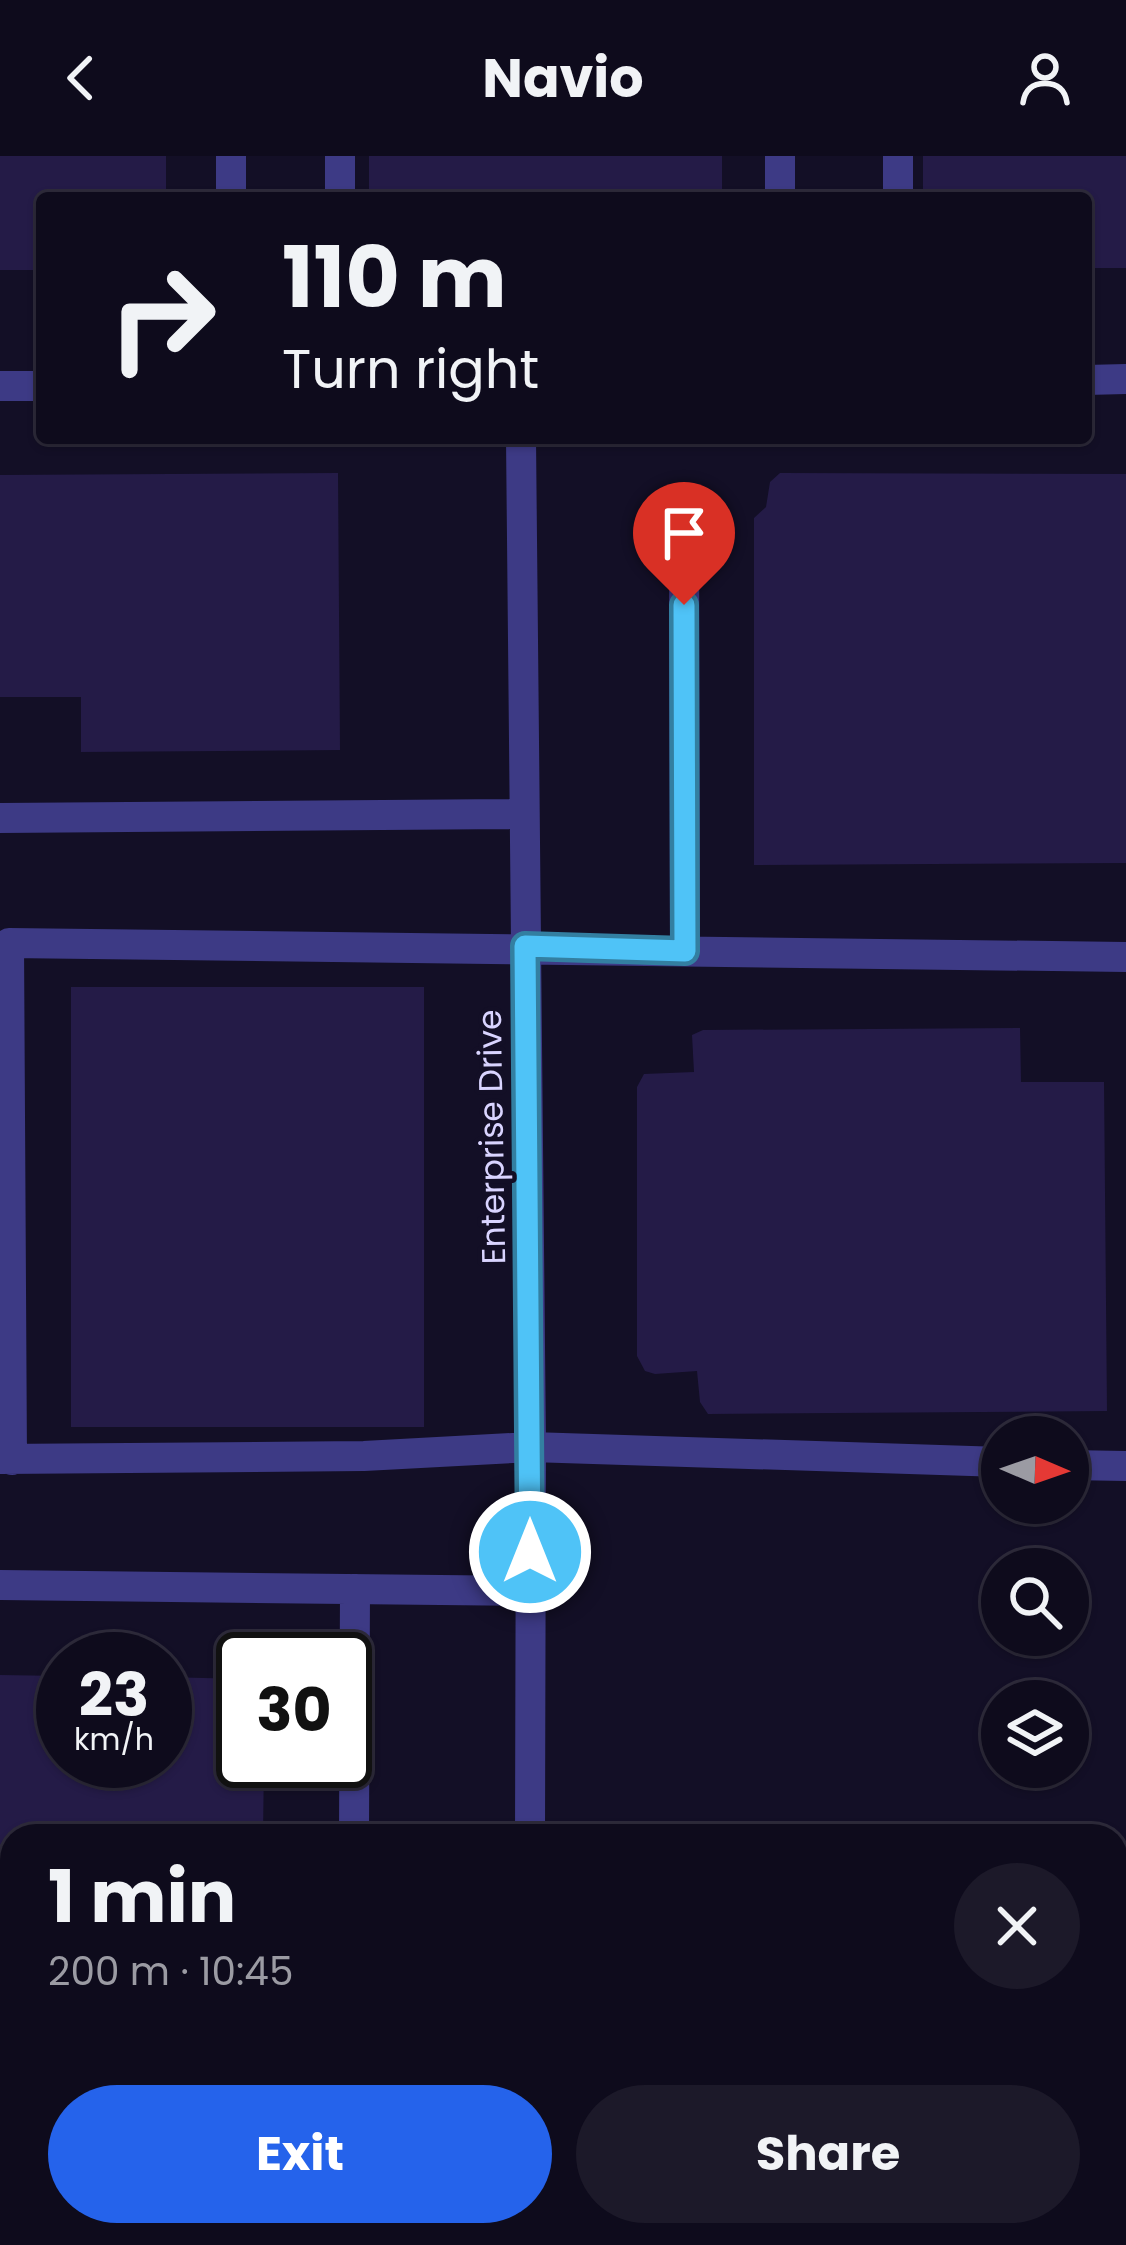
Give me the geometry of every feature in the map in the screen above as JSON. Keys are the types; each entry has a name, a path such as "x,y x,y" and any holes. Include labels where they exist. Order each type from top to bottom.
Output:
{"street":[{"path":"231,156 231,192"},
{"path":"340,156 340,192"},
{"path":"780,156 780,192"},
{"path":"898,156 898,192"},
{"path":"1092,380 1126,379"},
{"path":"0,386 36,386"},
{"name":"Enterprise Drive","path":"521,444 530,1824"},
{"path":"684,518 685,951"},
{"path":"0,818 524,814"},
{"path":"981,1461 530,1448 364,1456 6,1460 4,943 1126,957"},
{"path":"1089,1465 1126,1466"},
{"path":"0,1585 529,1591"},
{"path":"354,1824 356,1589"}],"building":[{"path":"0,156 166,156 166,192 36,192 36,270 0,270"},
{"path":"369,156 722,156 722,192 369,192"},
{"path":"923,156 1126,156 1126,268 1092,268 1092,192 923,192"},
{"path":"338,473 340,750 81,752 81,697 0,697 0,475"},
{"path":"780,473 1126,474 1126,863 754,865 754,518 766,507 770,482"},
{"path":"71,987 424,987 424,1427 71,1427"},
{"path":"1020,1028 1021,1082 1104,1082 1107,1411 708,1414 700,1402 697,1371 645,1371 637,1356 637,1087 644,1074 694,1072 692,1035 703,1030"},
{"path":"0,1675 36,1676 36,1788 192,1788 192,1678 216,1678 216,1788 264,1788 263,1824 0,1824"}],"route":[{"path":"530,1552 525,946 685,951 684,605"}]}
